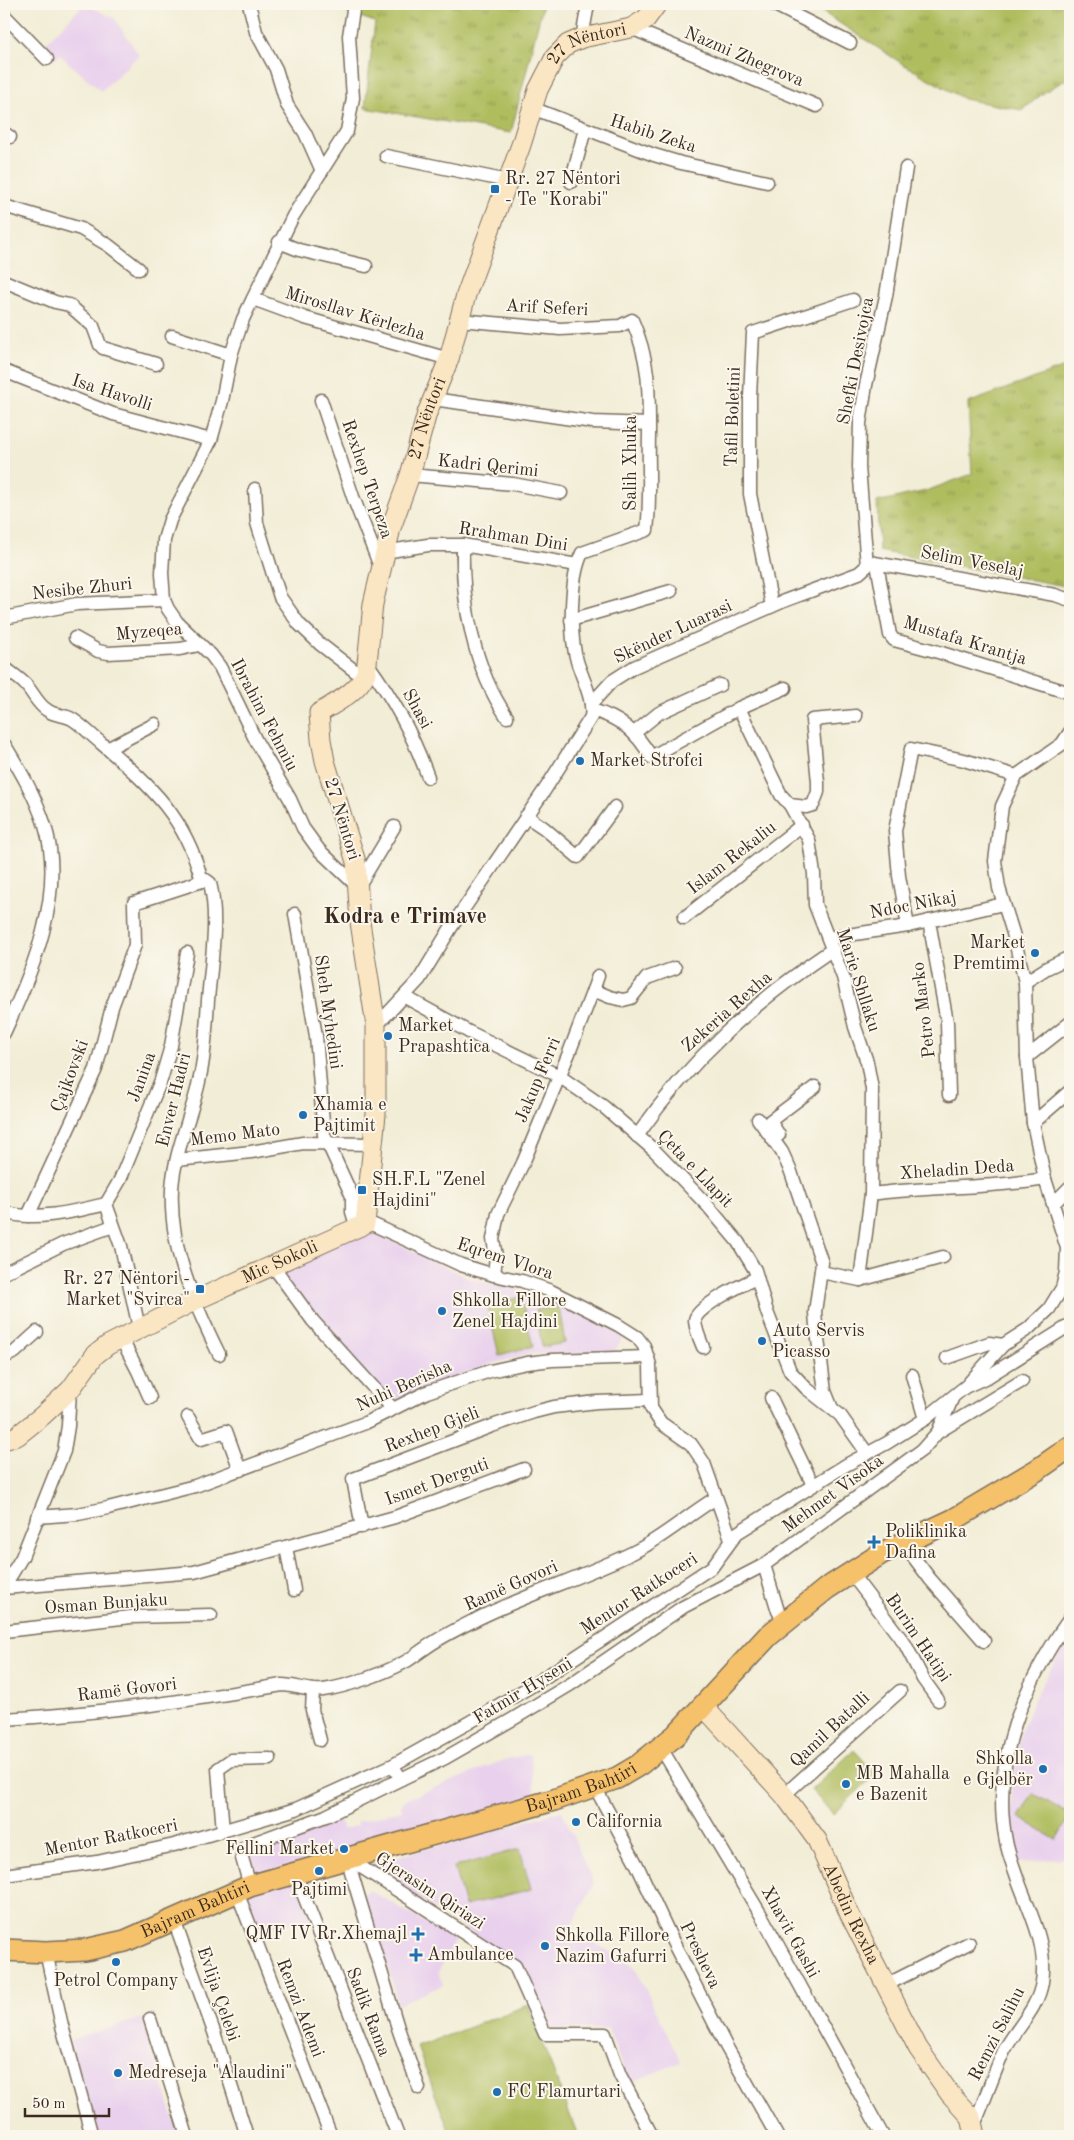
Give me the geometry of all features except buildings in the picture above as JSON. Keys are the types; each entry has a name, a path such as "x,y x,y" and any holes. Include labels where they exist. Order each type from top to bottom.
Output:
{"main road":[{"name":"Bajram Bahtiri","path":"4,1950 46,1952 85,1950 125,1942 243,1889 554,1800 617,1778 639,1765 661,1748 704,1707 768,1636 850,1572 903,1543 953,1520 1037,1470 1070,1447"}],"street":[{"path":"248,4 256,32 276,69 287,105 306,133 322,171"},
{"name":"Ibrahim Fehmiu","path":"354,4 349,36 354,98 347,131 308,191 279,242 252,299 231,355 222,401 211,440 180,500 164,540 162,574 164,600 177,622 220,667 256,742 286,792 307,834 319,850 358,887"},
{"path":"582,38 588,4"},
{"name":"27 Nëntori","path":"361,1226 374,1144 377,1098 376,1026 360,922 358,887 352,845 325,761 319,714 355,689 365,671 372,611 383,561 410,475 422,427 449,359 466,295 546,73 555,57 568,44 582,38 630,28 646,19 657,4"},
{"path":"773,4 850,43"},
{"path":"4,15 47,59"},
{"name":"Nazmi Zhegrova","path":"630,28 817,106"},
{"name":"Habib Zeka","path":"532,108 672,160 767,182"},
{"path":"571,182 585,129"},
{"path":"386,156 508,181"},
{"name":"Shefki Desivojca","path":"872,563 859,467 860,423 866,385 886,296 906,168"},
{"path":"4,206 81,229 108,245 139,269"},
{"path":"279,242 299,250 366,266"},
{"path":"4,281 55,302 69,305 93,326 100,345 104,348 156,364"},
{"name":"Mirosllav Kërlezha","path":"252,299 331,326 449,359"},
{"name":"Tafil Boletini","path":"772,606 750,494 750,397 753,333 853,300"},
{"name":"Arif Seferi","path":"459,320 560,329 620,326 632,320"},
{"name":"Salih Xhuka","path":"577,565 582,553 647,530 650,479 647,363 642,343 632,320"},
{"path":"172,336 231,355"},
{"name":"Isa Havolli","path":"4,371 114,414 211,440"},
{"path":"433,399 593,422 649,424"},
{"name":"Rexhep Terpeza","path":"321,400 353,498 383,561"},
{"name":"Kadri Qerimi","path":"410,475 513,484 561,493"},
{"name":"Shasi","path":"255,489 257,522 280,597 299,624 320,644 365,671 388,692 415,740 428,776"},
{"name":"Rrahman Dini","path":"383,561 428,545 463,545 577,565"},
{"path":"463,545 463,582 476,648 487,682 507,717"},
{"name":"Selim Veselaj","path":"872,563 912,568 1070,600"},
{"name":"Skënder Luarasi","path":"376,1026 405,997 431,963 452,926 588,725 592,707 612,681 628,671 772,606 859,573 872,563"},
{"name":"Mustafa Krantja","path":"872,563 890,635 894,640 1070,693"},
{"path":"577,565 572,620 576,658 592,707 623,722 640,739 651,757 738,708 785,688"},
{"path":"572,620 671,591"},
{"name":"Nesibe Zhuri","path":"4,618 77,604 164,600"},
{"name":"Myzeqea","path":"75,638 98,651 108,653 180,649 199,645"},
{"name":"Enver Hadri","path":"4,667 24,684 46,710 72,719 109,748 163,801 176,819 196,859 202,881 206,880 210,883 213,918 204,1053 196,1095 177,1160 172,1189 174,1229 194,1301"},
{"path":"634,733 658,713 720,685"},
{"name":"Marie Shllaku","path":"738,708 781,795 790,805 809,840 815,905 843,977 855,1027 870,1076 872,1088 871,1194 860,1280"},
{"path":"790,805 806,807 813,805 818,792 812,720 856,716"},
{"path":"109,748 155,724"},
{"path":"965,1387 1003,1345 1028,1329 1049,1310 1062,1288 1066,1272 1067,1248 1045,1179 1033,1123 1027,1057 1025,982 996,873 996,842 1002,806 1016,776 1062,744 1070,732"},
{"path":"4,744 36,804 45,826 50,861 48,901 43,933 25,984 4,1033"},
{"path":"908,926 899,876 895,831 911,749 964,760 1016,776"},
{"path":"526,816 544,828 578,857 615,807"},
{"name":"Islam Rekaliu","path":"684,918 802,825"},
{"name":"27 Nëntori","path":"358,887 394,827"},
{"name":"Çajkovski","path":"28,1216 92,1079 112,1007 135,945 134,903 202,881"},
{"name":"Ndoc Nikaj","path":"831,944 1003,904"},
{"name":"Sheh Myhedini","path":"296,914 316,1036 323,1129 352,1196 352,1212 361,1226"},
{"name":"Petro Marko","path":"929,921 947,1022 949,1095"},
{"name":"Zekeria Rexha","path":"637,1136 684,1074 721,1036 831,944"},
{"name":"Janina","path":"106,1204 120,1180 161,1080 171,1046 187,953"},
{"path":"1025,982 1047,968 1070,957"},
{"path":"593,990 624,1000 631,998 647,978 675,968"},
{"name":"Jakup Ferri","path":"494,1275 496,1256 493,1239 498,1214 523,1163 598,976"},
{"name":"Çeta e Llapit","path":"405,997 469,1032 559,1076 604,1107 660,1157 723,1223 752,1263 777,1339 790,1371 806,1388 831,1406 848,1424 866,1453"},
{"path":"1027,1057 1070,1023"},
{"path":"806,1217 804,1191 799,1173 793,1159 770,1121 815,1087"},
{"path":"1033,1123 1070,1091"},
{"path":"758,1119 782,1152 791,1172 822,1263 816,1325 825,1391 831,1406"},
{"name":"Memo Mato","path":"177,1160 251,1152 303,1143 374,1144"},
{"name":"Xheladin Deda","path":"871,1194 901,1190 1003,1186 1045,1179"},
{"path":"1053,1204 1070,1187"},
{"path":"4,1212 17,1216 28,1216 106,1204 121,1246 139,1328"},
{"name":"Eqrem Vlora","path":"361,1226 374,1225 461,1265 536,1285 618,1325 637,1337 644,1346 648,1357 651,1408 661,1423 691,1444 698,1453 709,1475 731,1539"},
{"path":"4,1273 69,1241 113,1226"},
{"name":"Mic Sokoli","path":"4,1440 17,1436 28,1429 70,1390 95,1355 120,1338 194,1301 361,1226"},
{"path":"821,1272 860,1280 943,1257"},
{"path":"273,1266 313,1322 393,1410"},
{"path":"703,1347 695,1322 698,1314 734,1289 757,1278"},
{"path":"194,1301 219,1354"},
{"name":"Mentor Ratkoceri","path":"4,1875 97,1862 174,1845 296,1809 393,1765 533,1685 712,1567 731,1539 744,1528 866,1453 887,1443 925,1419 965,1387 989,1376 1070,1325"},
{"path":"4,1357 16,1352 37,1332"},
{"path":"120,1338 150,1398"},
{"path":"946,1358 989,1343 1003,1345"},
{"name":"Nuhi Berisha","path":"37,1517 78,1514 195,1486 365,1423 413,1398 459,1380 527,1363 648,1357"},
{"path":"912,1376 925,1419"},
{"path":"938,1432 1022,1380"},
{"path":"4,1587 22,1557 64,1451 68,1426 70,1390"},
{"path":"771,1398 813,1485"},
{"name":"Mehmet Visoka","path":"764,1566 922,1450 938,1432 952,1399"},
{"name":"Rexhep Gjeli","path":"362,1527 353,1480 492,1426 534,1412 554,1407 598,1402 650,1400"},
{"path":"188,1417 202,1439 226,1430 240,1470"},
{"name":"Ismet Derguti","path":"362,1527 395,1517 524,1469"},
{"name":"Ramë Govori","path":"4,1719 132,1708 282,1685 323,1690 344,1684 408,1661 439,1639 477,1619 633,1552 664,1535 716,1498"},
{"path":"4,1587 194,1572 362,1527"},
{"path":"903,1543 930,1579 984,1641"},
{"path":"286,1547 294,1590"},
{"path":"764,1566 778,1611 784,1622"},
{"name":"Fatmir Hyseni","path":"243,1889 243,1849 248,1845 326,1816 445,1758 571,1684 683,1607 764,1566"},
{"name":"Burim Hatipi","path":"850,1572 905,1644 922,1679 938,1700"},
{"path":"674,1591 683,1607"},
{"name":"Osman Bunjaku","path":"4,1631 131,1617 211,1615"},
{"name":"Remzi Salihu","path":"974,2130 1005,2050 1034,2006 1042,1983 1043,1957 1036,1924 1023,1894 1006,1842 1002,1802 1007,1757 1016,1721 1042,1663 1070,1618"},
{"path":"313,1690 312,1710 320,1740"},
{"name":"Qamil Batalli","path":"784,1795 900,1691"},
{"name":"Abedin Rexha","path":"704,1707 784,1795 817,1840 850,1916 918,2048 950,2094 971,2117 974,2130"},
{"name":"Xhavit Gashi","path":"661,1748 764,1920 883,2136"},
{"path":"223,1830 218,1769 231,1760 270,1759"},
{"path":"393,1765 401,1779"},
{"name":"Presheva","path":"595,1787 637,1865 673,1942 726,2046 778,2136"},
{"path":"346,1858 419,2088"},
{"name":"Gjerasim Qiriazi","path":"346,1858 515,1966 545,2034 605,2034 620,2075 652,2136"},
{"name":"Sadik Rama","path":"295,1873 398,2136"},
{"name":"Remzi Ademi","path":"243,1889 331,2136"},
{"name":"Evlija Çelebi","path":"174,1920 214,2032 247,2136"},
{"path":"886,1986 969,1943"},
{"path":"46,1952 62,2026 92,2136"},
{"path":"150,2019 187,2136"}],"shaded area":[{"path":"84,4 114,18 139,55 101,91 60,55 54,60 42,47"},
{"name":"Shkolla Fillore Zenel Hajdini","path":"368,1229 468,1278 516,1289 564,1307 624,1335 613,1354 530,1354 490,1364 391,1401 314,1316 278,1269"},
{"name":"Shkolla e Gjelbër","path":"1070,1635 1070,1857 1018,1863 1010,1807 1021,1731 1034,1699"},
{"path":"530,1754 535,1797 251,1876 246,1851 338,1817 343,1830 358,1825 357,1822 402,1810 401,1805 405,1800 507,1759"},
{"name":"Shkolla Fillore Nazim Gafurri","path":"562,1811 594,1885 570,1928 634,1966 681,2062 629,2083 608,2029 547,2029 518,1964 387,1877 371,1864"},
{"path":"295,1873 311,1918 252,1932 237,1892"},
{"name":"Ambulance","path":"369,1890 456,1940 438,1972 443,1985 398,2005 387,1963 363,1894"},
{"name":"Medreseja \"Alaudini\"","path":"142,2018 179,2136 95,2136 70,2040"}],"green space":[{"path":"323,4 543,4 511,133 365,108 375,22"},
{"path":"810,4 1070,4 1070,77 1045,92 1022,110 964,99 906,66"},
{"path":"1070,365 1070,587 879,551 877,502 926,491 972,474 968,403"},
{"path":"521,1297 533,1346 499,1355 487,1305"},
{"path":"559,1307 565,1343 542,1347 536,1310"},
{"path":"854,1750 876,1774 833,1814 811,1790"},
{"path":"1033,1793 1070,1815 1056,1840 1019,1817"},
{"path":"520,1849 531,1889 465,1906 454,1867"},
{"name":"FC Flamurtari","path":"528,2005 578,2136 451,2136 417,2047"}],"place":[{"name":"Rr. 27 Nëntori - Te \"Korabi\"","path":"495,189"},
{"name":"Market Strofci","path":"580,761"},
{"name":"Market Premtimi","path":"1035,953"},
{"name":"Market Prapashtica","path":"388,1036"},
{"name":"Xhamia e Pajtimit","path":"303,1115"},
{"name":"SH.F.L \"Zenel Hajdini\"","path":"362,1190"},
{"name":"Rr. 27 Nëntori - Market \"Svirca\"","path":"200,1289"},
{"name":"Shkolla Fillore Zenel Hajdini","path":"442,1311"},
{"name":"Auto Servis Picasso","path":"762,1341"},
{"name":"Poliklinika Dafina","path":"874,1542"},
{"name":"Shkolla e Gjelbër","path":"1043,1769"},
{"name":"MB Mahalla e Bazenit","path":"846,1784"},
{"name":"California","path":"576,1822"},
{"name":"Fellini Market","path":"344,1849"},
{"name":"Pajtimi","path":"319,1871"},
{"name":"QMF IV Rr.Xhemajl","path":"418,1934"},
{"name":"Shkolla Fillore Nazim Gafurri","path":"545,1946"},
{"name":"Ambulance","path":"416,1955"},
{"name":"Petrol Company","path":"116,1962"},
{"name":"Medreseja \"Alaudini\"","path":"118,2073"},
{"name":"FC Flamurtari","path":"497,2092"}],"district":[{"name":"Kodra e Trimave","path":"405,917"}]}
